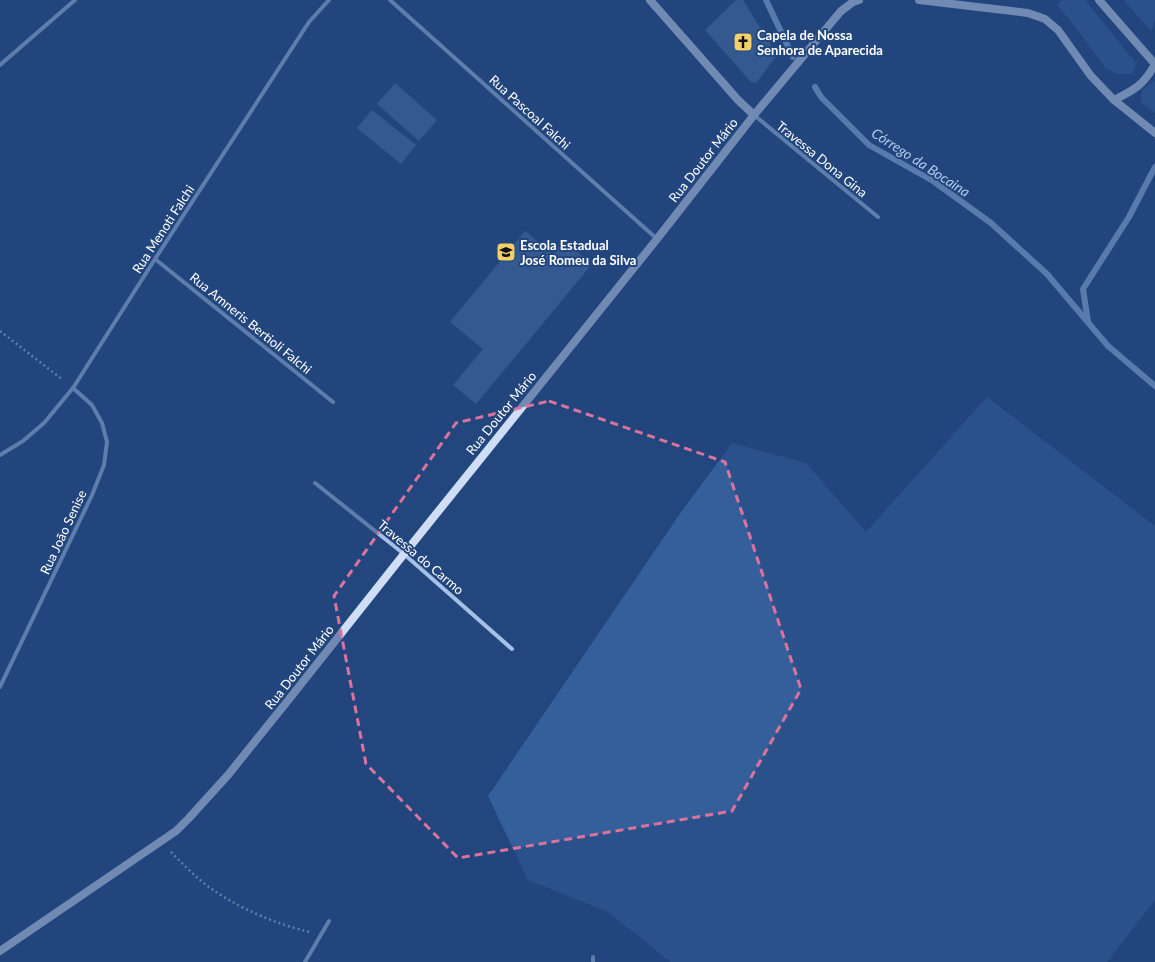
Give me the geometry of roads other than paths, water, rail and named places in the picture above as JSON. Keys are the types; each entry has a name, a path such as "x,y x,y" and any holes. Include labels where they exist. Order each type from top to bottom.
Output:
{"street":[{"path":"0,65 75,0"},
{"name":"Rua Menoti Falchi","path":"0,455 22,441 44,423 73,388 309,22 329,0"},
{"name":"Rua Pascoal Falchi","path":"390,0 657,240"},
{"path":"650,0 738,100 754,115"},
{"name":"Rua Doutor Mário","path":"0,951 176,831 228,775 657,240 754,115 841,11 853,2 859,0"},
{"path":"919,0 1028,13 1045,19 1058,30 1091,76 1114,100 1155,133"},
{"path":"1099,0 1155,64 1149,76 1142,83 1114,100"},
{"name":"Travessa Dona Gina","path":"754,115 878,217"},
{"name":"Rua Amneris Bertioli Falchi","path":"155,259 334,402"},
{"name":"Rua João Senise","path":"0,687 92,494 104,465 107,442 102,422 92,405 73,388"},
{"name":"Travessa do Carmo","path":"315,483 404,554 512,649"},
{"path":"305,962 329,921"}],"waterway":[{"name":"Córrego da Bocaina","path":"766,0 793,57"},
{"name":"Córrego da Bocaina","path":"815,87 821,97 869,145 933,181 991,223 1047,274 1108,346 1155,386"},
{"path":"1088,322 1083,289 1129,217 1155,167"}],"place":[{"name":"Capela de Nossa Senhora de Aparecida","path":"743,42"},
{"name":"Escola Estadual José Romeu da Silva","path":"506,252"}]}
